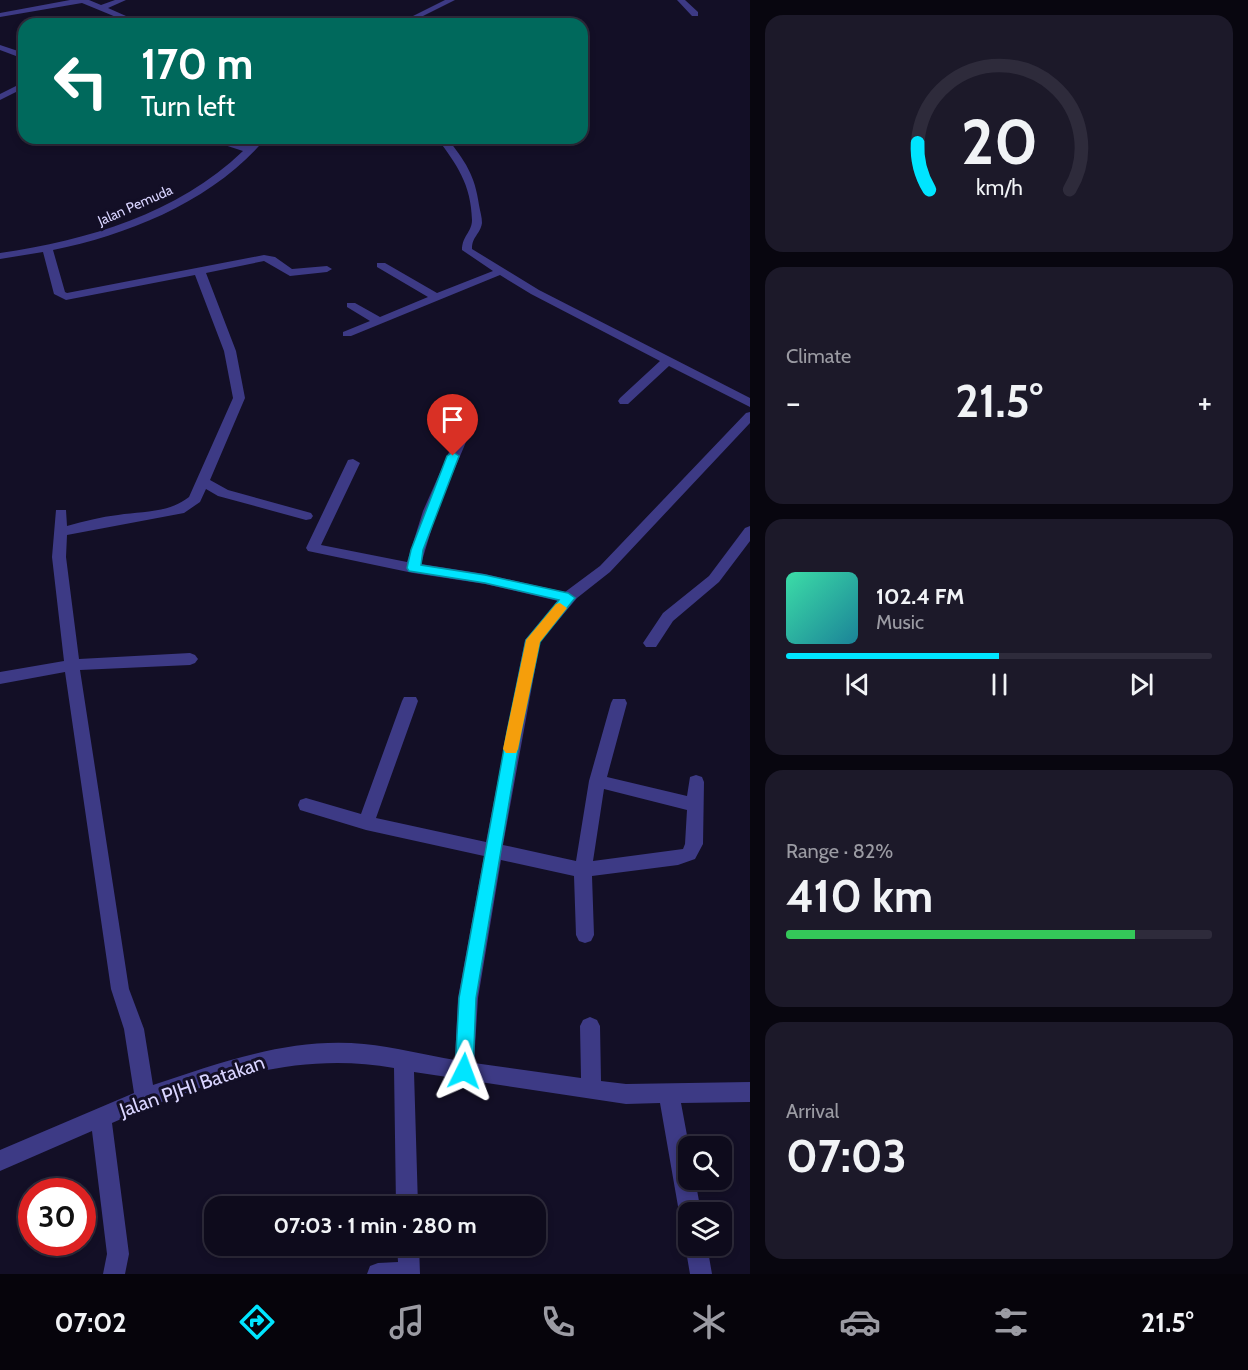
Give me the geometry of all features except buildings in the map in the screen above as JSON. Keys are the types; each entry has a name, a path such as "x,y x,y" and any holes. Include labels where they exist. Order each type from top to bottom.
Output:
{"street":[{"path":"0,15 82,0 125,18"},
{"path":"101,8 122,0"},
{"path":"414,18 451,0"},
{"path":"681,0 695,14"},
{"path":"0,47 18,54"},
{"path":"0,97 18,88"},
{"path":"229,144 250,150"},
{"name":"Jalan Pemuda","path":"0,256 76,243 127,226 165,208 228,171 256,144"},
{"path":"447,144 464,166 472,189 477,220 475,229 467,239 468,250 499,272 750,403"},
{"path":"47,249 60,294 66,297 264,258 271,259 290,273 327,268"},
{"path":"381,265 437,298"},
{"path":"60,532 126,518 172,513 187,507 195,499 239,398 230,351 199,270"},
{"path":"347,334 499,272"},
{"path":"351,305 379,321"},
{"path":"624,402 668,361"},
{"path":"464,1071 468,998 514,732 533,640 568,598 605,569 750,416"},
{"path":"413,568 417,550 437,496 470,418"},
{"path":"354,463 313,548 413,568 485,579 568,598"},
{"path":"203,482 223,493 306,516"},
{"path":"61,513 59,557 72,666 120,989 134,1029 145,1098"},
{"path":"651,643 668,617 714,579 750,531"},
{"path":"0,678 72,666 190,659"},
{"path":"366,823 410,701"},
{"path":"585,935 583,870 597,781 619,703"},
{"path":"597,781 696,805"},
{"path":"306,806 366,823 583,870 684,856 693,850 696,782"},
{"path":"590,1026 591,1089"},
{"name":"Jalan PJHI Batakan","path":"0,1161 145,1098 242,1065 288,1055 363,1053 464,1071 626,1094 750,1092"},
{"path":"404,1060 407,1196"},
{"path":"669,1094 688,1202"},
{"path":"101,1117 117,1254 114,1274"},
{"path":"378,1274 409,1273 408,1256"},
{"path":"698,1256 701,1274"}],"slow traffic":[{"path":"511,749 533,640 560,608"}],"route":[{"path":"453,456 417,550 413,568 485,579 568,598 533,640 514,732 468,998 464,1071"}]}
